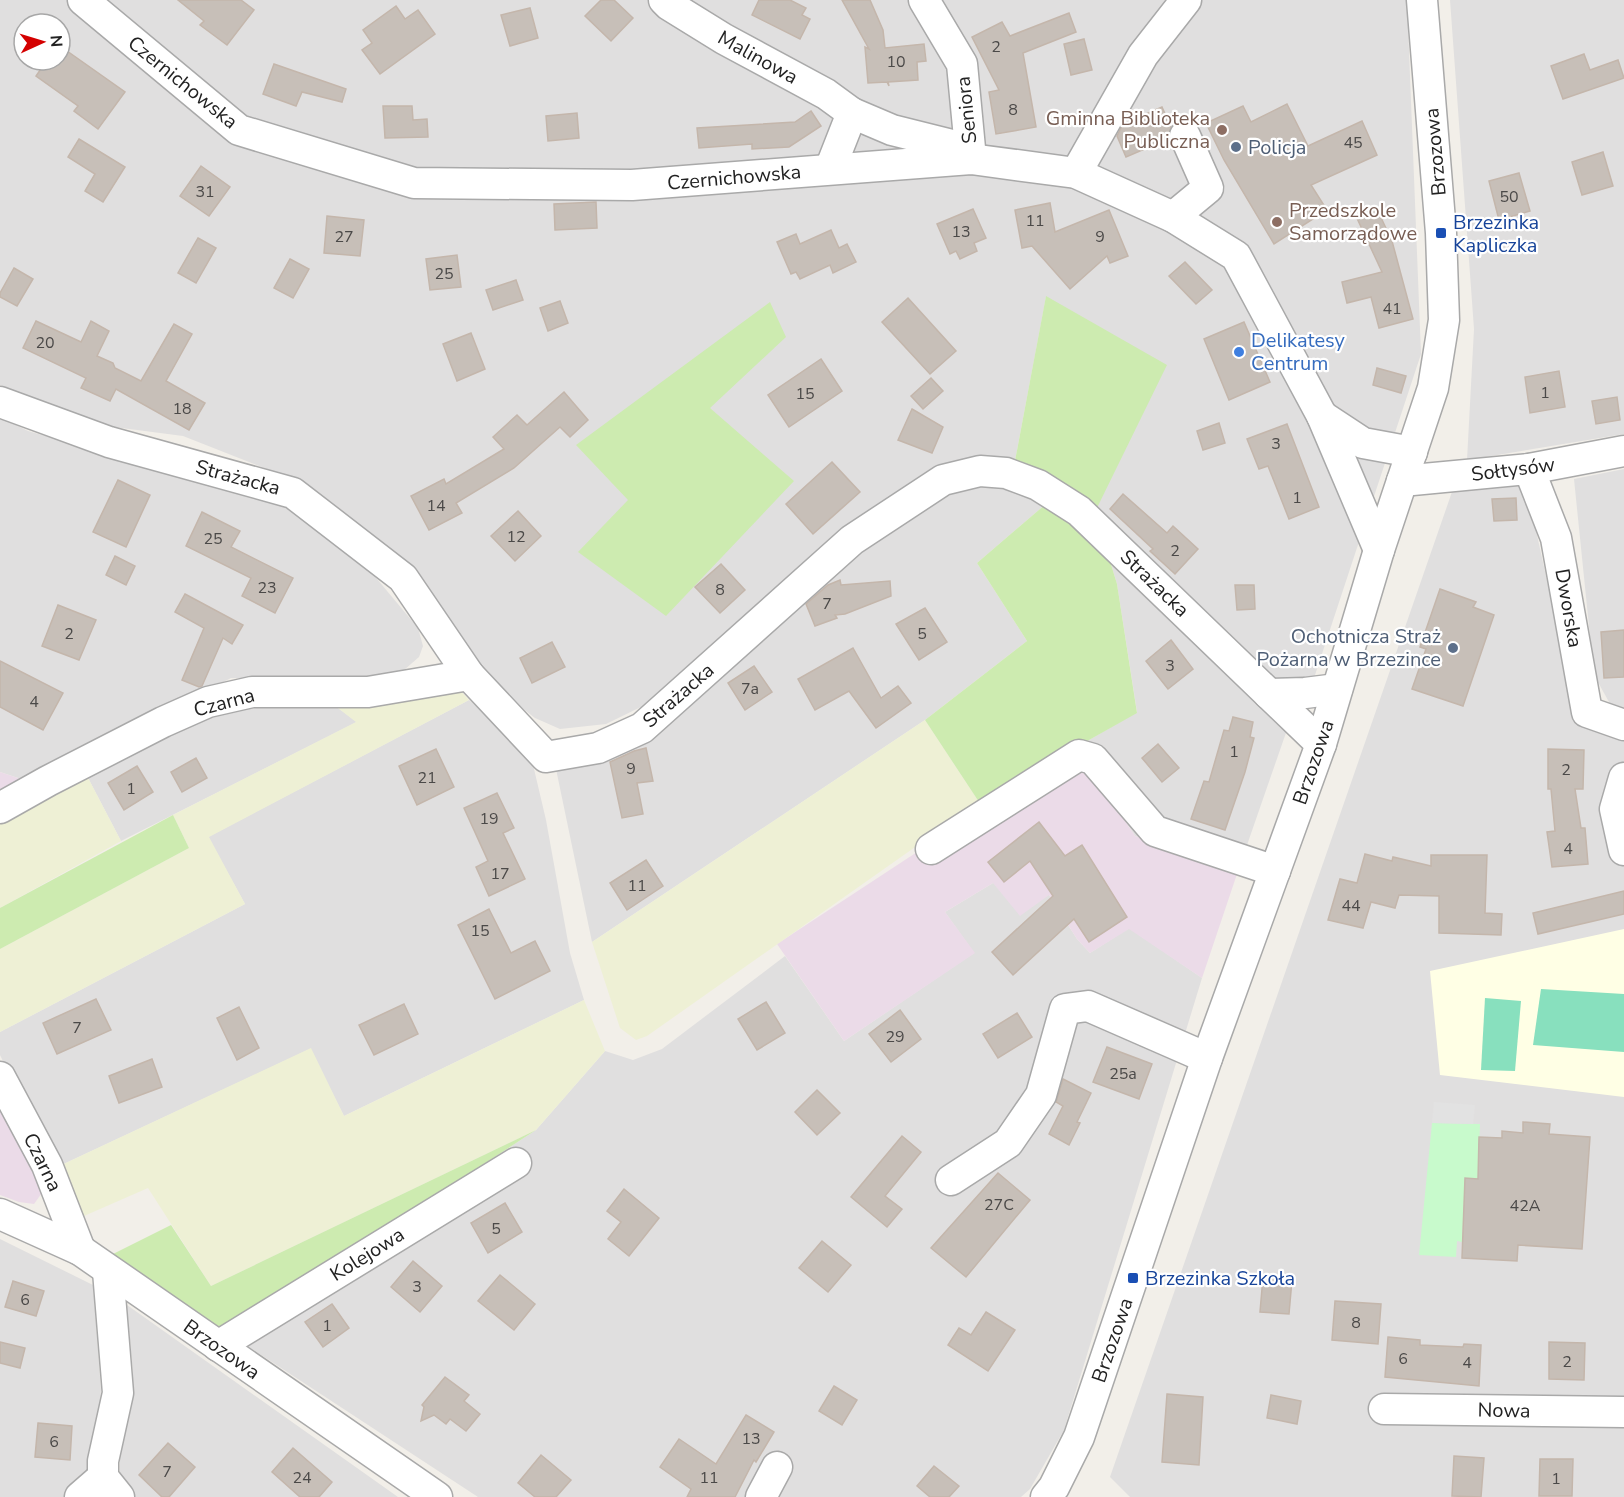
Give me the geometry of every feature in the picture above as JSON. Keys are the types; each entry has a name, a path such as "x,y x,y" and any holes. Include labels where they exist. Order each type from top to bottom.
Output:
{"street":[{"name":"Czernichowska","path":"83,0 239,130 414,183 632,186 971,159 1076,173 1173,217 1236,256 1322,416 1378,550"},
{"name":"Malinowa","path":"664,0 724,39 826,94 852,113 892,130 956,146 971,159"},
{"name":"Seniora","path":"924,0 962,64 971,159"},
{"path":"1076,173 1143,55 1186,0"},
{"name":"Brzozowa","path":"1055,1494 1079,1437 1207,1058 1321,744 1378,550 1433,388 1444,320 1441,233 1422,0"},
{"path":"830,169 852,113"},
{"path":"1173,217 1208,188 1185,136"},
{"name":"Strażacka","path":"0,402 109,442 293,493 403,578 469,675 546,757 598,748 642,728 852,540 943,480 980,471 1006,473 1038,485 1079,511 1321,744"},
{"name":"Czernichowska","path":"1322,416 1363,443 1412,452"},
{"name":"Sołtysów","path":"1402,481 1529,469 1624,452"},
{"name":"Dworska","path":"1529,469 1556,538 1587,712 1624,726"},
{"name":"Czarna","path":"0,808 163,722 208,702 252,692 368,692 469,675"},
{"path":"1269,694 1337,689"},
{"path":"931,849 1079,755 1093,759 1155,831 1275,871"},
{"path":"1624,778 1615,809 1624,850"},
{"path":"951,1180 1008,1143 1041,1095 1065,1009 1088,1006 1207,1058"},
{"name":"Czarna","path":"0,1077 47,1166 80,1250"},
{"name":"Kolejowa","path":"218,1346 516,1163"},
{"name":"Brzozowa","path":"0,1214 80,1250 437,1497"},
{"path":"80,1497 111,1487 103,1461 118,1393 108,1271"},
{"name":"Nowa","path":"1384,1409 1624,1412"},
{"path":"761,1497 777,1467"}],"shaded area":[{"path":"0,0 1407,0 1421,354 1314,678 1283,685 1261,673 1094,514 1046,297 1014,466 932,472 651,702 606,724 560,729 535,718 508,697 438,613 282,475 183,436 114,427 41,405 0,385"},
{"path":"1450,0 1624,0 1624,434 1467,460 1474,329"},
{"path":"0,417 28,431 278,502 367,567 418,628 423,646 419,657 404,670 350,679 231,678 30,782 0,772"},
{"path":"1624,469 1624,712 1614,711 1594,675 1574,479"},
{"path":"1525,480 1577,718 1624,734 1624,1497 1130,1497 1110,1477 1453,489"},
{"path":"964,481 1008,485 1047,503 977,563 1027,641 925,720 592,942 556,769 656,729 810,585"},
{"path":"1106,548 1288,727 1238,871 1135,836 1077,747 1137,712 1117,584"},
{"path":"455,685 469,700 209,837 245,904 0,1032 0,949 189,848 173,815 356,722 334,705"},
{"path":"469,700 530,752 546,820 570,953 584,1000 344,1116 310,1049 55,1168 0,1055 0,1032 245,904 208,837"},
{"path":"265,705 334,705 357,722 121,841 86,774 207,711"},
{"path":"925,720 979,802 647,1036 636,1040 620,1028 592,942"},
{"path":"1077,747 1135,836 1238,871 1202,978 1129,929 1090,953 1077,939 1049,895 1020,916 993,883 945,912 975,953 844,1041 777,944"},
{"path":"0,772 30,782 0,796"},
{"path":"86,774 121,841 0,908 0,818"},
{"path":"993,883 1049,895 1077,939 1090,953 1129,928 1202,978 1064,1430 1030,1489 1021,1497 478,1497 226,1332 536,1130 605,1051 633,1060 662,1049 785,956 844,1041 974,953 945,912"},
{"path":"1624,929 1624,1097 1440,1075 1430,971"},
{"path":"584,1000 605,1051 536,1130 211,1286 148,1188 84,1216 55,1168 311,1048 344,1116"},
{"path":"0,1095 44,1190 34,1204 19,1202 0,1195"},
{"path":"1434,1102 1475,1105 1473,1124 1432,1123"},
{"path":"0,1239 93,1285 101,1390 95,1467 106,1497 0,1497"},
{"path":"127,1305 398,1497 128,1497 120,1490 120,1457 133,1374"}],"green space":[{"path":"1046,296 1167,365 1094,514 1014,466"},
{"path":"770,302 786,337 710,408 794,481 666,616 578,552 628,500 576,445"},
{"path":"1047,503 1106,548 1117,584 1137,713 979,802 925,720 1027,641 977,563"},
{"path":"173,815 189,848 0,949 0,908"},
{"path":"1541,989 1624,994 1624,1052 1533,1045"},
{"path":"1485,998 1521,1001 1515,1071 1481,1070"},
{"path":"1432,1123 1480,1124 1478,1179 1465,1178 1462,1242 1457,1241 1456,1257 1419,1255"},
{"path":"536,1130 226,1332 113,1254 171,1225 211,1286"}],"building":[{"path":"178,0 241,0 254,10 227,45 200,25 204,21"},
{"path":"601,0 614,0 633,18 611,41 585,16"},
{"path":"759,0 790,0 806,8 802,15 810,19 800,39 752,15"},
{"path":"842,0 870,0 883,30 885,48 924,44 926,61 917,62 918,80 888,82 889,86 887,82 868,83 865,47 869,49"},
{"path":"396,6 405,19 418,10 435,34 380,74 362,50 372,43 363,30"},
{"path":"530,8 538,38 510,46 501,15"},
{"path":"1069,13 1076,32 1023,53 1036,127 996,134 989,92 999,90 972,37 1002,22 1010,36"},
{"path":"1084,39 1092,70 1071,75 1064,44"},
{"path":"72,54 125,92 98,129 74,111 78,106 36,76 39,72 72,72"},
{"path":"1584,54 1590,70 1618,60 1624,78 1563,99 1551,66"},
{"path":"274,64 346,89 342,102 302,92 296,106 263,94"},
{"path":"1287,104 1308,146 1362,121 1377,155 1311,185 1327,210 1274,244 1224,160 1206,123 1243,106 1251,122"},
{"path":"383,106 412,106 413,120 427,119 428,137 385,138"},
{"path":"1162,107 1171,127 1168,139 1126,157 1117,136 1123,124"},
{"path":"811,111 821,126 789,147 752,149 752,144 699,148 697,128 795,122"},
{"path":"577,113 579,138 548,141 546,116"},
{"path":"79,139 125,167 103,202 85,191 95,174 68,157"},
{"path":"1603,152 1613,186 1582,195 1572,162"},
{"path":"201,166 230,187 209,216 180,196"},
{"path":"1519,173 1530,211 1499,220 1489,181"},
{"path":"596,202 597,228 555,230 554,204"},
{"path":"1050,203 1055,232 1109,210 1128,256 1110,263 1107,256 1070,289 1032,246 1022,248 1015,210"},
{"path":"1376,207 1392,241 1413,319 1379,328 1371,297 1347,303 1342,282 1382,272 1356,216"},
{"path":"973,209 986,238 974,243 977,251 960,259 956,251 950,254 937,224"},
{"path":"327,216 364,220 360,256 324,253"},
{"path":"831,230 839,248 847,244 856,262 833,273 830,265 800,279 796,272 791,274 777,242 796,234 800,244"},
{"path":"198,238 216,248 196,283 178,273"},
{"path":"457,255 461,287 430,290 426,259"},
{"path":"290,259 309,269 293,298 274,288"},
{"path":"1185,262 1212,290 1196,304 1169,276"},
{"path":"14,268 33,279 17,306 0,297"},
{"path":"516,280 523,300 493,310 486,290"},
{"path":"908,298 956,351 930,374 882,322"},
{"path":"560,301 568,323 548,331 540,308"},
{"path":"36,321 81,342 91,321 109,331 97,356 113,363 115,368 141,381 174,324 192,334 166,381 205,403 189,430 116,389 110,401 81,388 86,378 23,348"},
{"path":"1244,322 1270,382 1229,400 1204,339"},
{"path":"471,333 485,369 457,381 443,344"},
{"path":"821,359 842,391 789,427 768,395"},
{"path":"1377,368 1406,376 1401,393 1373,385"},
{"path":"1559,371 1565,407 1530,413 1525,377"},
{"path":"931,378 943,391 923,409 911,396"},
{"path":"564,392 588,420 570,437 560,427 514,468 456,503 462,513 429,530 411,496 444,479 446,484 504,449 493,437 517,415 527,425"},
{"path":"1617,397 1620,420 1596,424 1592,401"},
{"path":"912,409 943,427 932,453 898,440"},
{"path":"1219,423 1225,443 1203,450 1197,431"},
{"path":"1287,424 1319,507 1289,519 1268,466 1259,469 1247,439"},
{"path":"832,462 860,492 813,534 786,504"},
{"path":"118,480 150,495 126,547 93,532"},
{"path":"1123,494 1167,533 1173,526 1198,549 1175,574 1150,551 1153,549 1110,509"},
{"path":"1516,498 1517,520 1494,521 1492,499"},
{"path":"518,511 541,536 515,561 491,536"},
{"path":"202,512 240,531 231,547 293,578 275,613 242,596 251,578 186,546"},
{"path":"115,556 135,566 126,585 106,575"},
{"path":"721,564 745,590 720,613 695,587"},
{"path":"840,580 841,585 890,581 891,596 845,614 835,615 837,618 815,626 806,604 828,585"},
{"path":"1235,585 1254,585 1255,609 1237,610"},
{"name":"Ochotnicza Straż Pożarna w Brzezince","path":"1440,589 1476,602 1473,607 1494,615 1463,706 1412,689 1426,649 1420,647"},
{"path":"185,594 243,625 232,644 223,638 202,686 199,687 182,680 204,628 175,612"},
{"path":"58,605 96,620 79,660 42,646"},
{"path":"925,608 947,642 919,660 896,624"},
{"path":"1624,630 1624,677 1604,678 1601,632"},
{"path":"1171,640 1193,669 1168,689 1146,661"},
{"path":"552,642 565,667 532,683 520,658"},
{"path":"853,648 881,698 898,686 911,703 876,728 849,691 815,710 798,679"},
{"path":"0,661 63,693 43,730 0,707"},
{"path":"754,666 772,692 745,710 728,683"},
{"path":"1233,717 1253,722 1250,737 1254,738 1225,830 1191,819 1204,781 1209,782 1224,730 1229,731"},
{"path":"1158,744 1179,768 1162,782 1142,758"},
{"path":"646,748 653,781 637,783 643,814 622,818 610,762"},
{"path":"436,749 454,787 417,805 399,766"},
{"path":"1548,749 1584,750 1583,789 1575,789 1581,828 1585,828 1588,864 1552,867 1547,832 1555,831 1551,789 1548,789"},
{"path":"196,758 207,778 182,792 171,772"},
{"path":"137,766 153,792 124,810 108,783"},
{"path":"497,793 514,828 503,833 525,879 489,896 476,867 488,861 464,808"},
{"path":"1039,822 1065,856 1082,845 1127,917 1089,942 1074,919 1013,975 992,952 1053,896 1030,861 1004,882 988,862"},
{"path":"1365,854 1392,861 1393,857 1431,866 1431,855 1487,855 1485,913 1502,914 1501,935 1439,933 1439,896 1399,895 1395,908 1371,902 1363,928 1328,920 1340,879 1357,883"},
{"path":"646,860 663,886 627,910 610,883"},
{"path":"1624,891 1624,914 1538,934 1533,913"},
{"path":"489,909 511,953 535,941 550,971 495,999 458,925"},
{"path":"96,999 111,1030 57,1054 43,1023"},
{"path":"766,1002 785,1033 757,1050 738,1019"},
{"path":"404,1004 418,1034 374,1055 359,1025"},
{"path":"239,1007 259,1048 237,1060 217,1018"},
{"path":"900,1010 921,1039 891,1062 869,1034"},
{"path":"1017,1013 1032,1037 998,1058 983,1034"},
{"path":"1107,1047 1152,1064 1139,1099 1093,1082"},
{"path":"152,1059 162,1087 119,1103 109,1076"},
{"path":"1063,1079 1091,1093 1069,1145 1049,1134 1063,1106 1056,1102"},
{"path":"817,1090 840,1113 817,1135 795,1112"},
{"path":"1523,1122 1550,1124 1549,1134 1590,1137 1582,1249 1518,1245 1517,1261 1462,1258 1465,1178 1478,1179 1479,1137 1502,1138 1502,1131 1523,1133"},
{"path":"902,1136 921,1152 885,1196 902,1209 887,1227 851,1197"},
{"path":"998,1173 1030,1200 966,1277 931,1248"},
{"path":"624,1189 659,1218 629,1256 608,1239 621,1222 607,1211"},
{"path":"505,1203 522,1232 488,1253 471,1223"},
{"path":"822,1241 851,1265 828,1292 799,1268"},
{"path":"413,1261 442,1286 420,1312 391,1287"},
{"path":"500,1275 535,1304 514,1330 478,1301"},
{"path":"1263,1277 1292,1280 1289,1314 1260,1312"},
{"path":"13,1281 44,1291 36,1316 5,1307"},
{"path":"1335,1301 1381,1304 1378,1344 1332,1340"},
{"path":"332,1304 349,1328 323,1347 305,1322"},
{"path":"986,1312 1015,1330 988,1371 948,1345 959,1328 971,1335"},
{"path":"1388,1337 1420,1340 1420,1345 1463,1347 1464,1344 1481,1345 1479,1386 1385,1377"},
{"path":"0,1342 25,1348 20,1368 0,1363"},
{"path":"1549,1342 1585,1343 1584,1380 1549,1379"},
{"path":"445,1377 469,1395 464,1401 480,1414 466,1431 450,1419 446,1424 434,1415 421,1421 424,1407 422,1405"},
{"path":"834,1386 857,1400 842,1425 819,1411"},
{"path":"1167,1394 1203,1397 1199,1465 1162,1462"},
{"path":"1271,1395 1301,1401 1297,1424 1267,1418"},
{"path":"746,1415 774,1432 756,1462 754,1460 735,1497 687,1497 691,1489 660,1467 679,1439 716,1464"},
{"path":"38,1423 72,1426 70,1460 35,1457"},
{"path":"168,1443 195,1467 169,1497 162,1497 139,1475"},
{"path":"293,1448 332,1482 319,1497 300,1497 272,1472"},
{"path":"541,1455 571,1480 556,1497 535,1497 518,1483"},
{"path":"1454,1456 1484,1458 1481,1497 1452,1496"},
{"path":"1540,1459 1573,1459 1572,1496 1539,1496"},
{"path":"934,1466 959,1486 949,1497 930,1497 917,1486"}],"place":[{"name":"Gminna Biblioteka Publiczna","path":"1222,130"},
{"name":"Policja","path":"1236,147"},
{"name":"Przedszkole Samorządowe","path":"1277,222"},
{"name":"Brzezinka Kapliczka","path":"1441,233"},
{"name":"Delikatesy Centrum","path":"1239,352"},
{"name":"Ochotnicza Straż Pożarna w Brzezince","path":"1453,648"},
{"name":"Brzezinka Szkoła","path":"1133,1278"}]}
